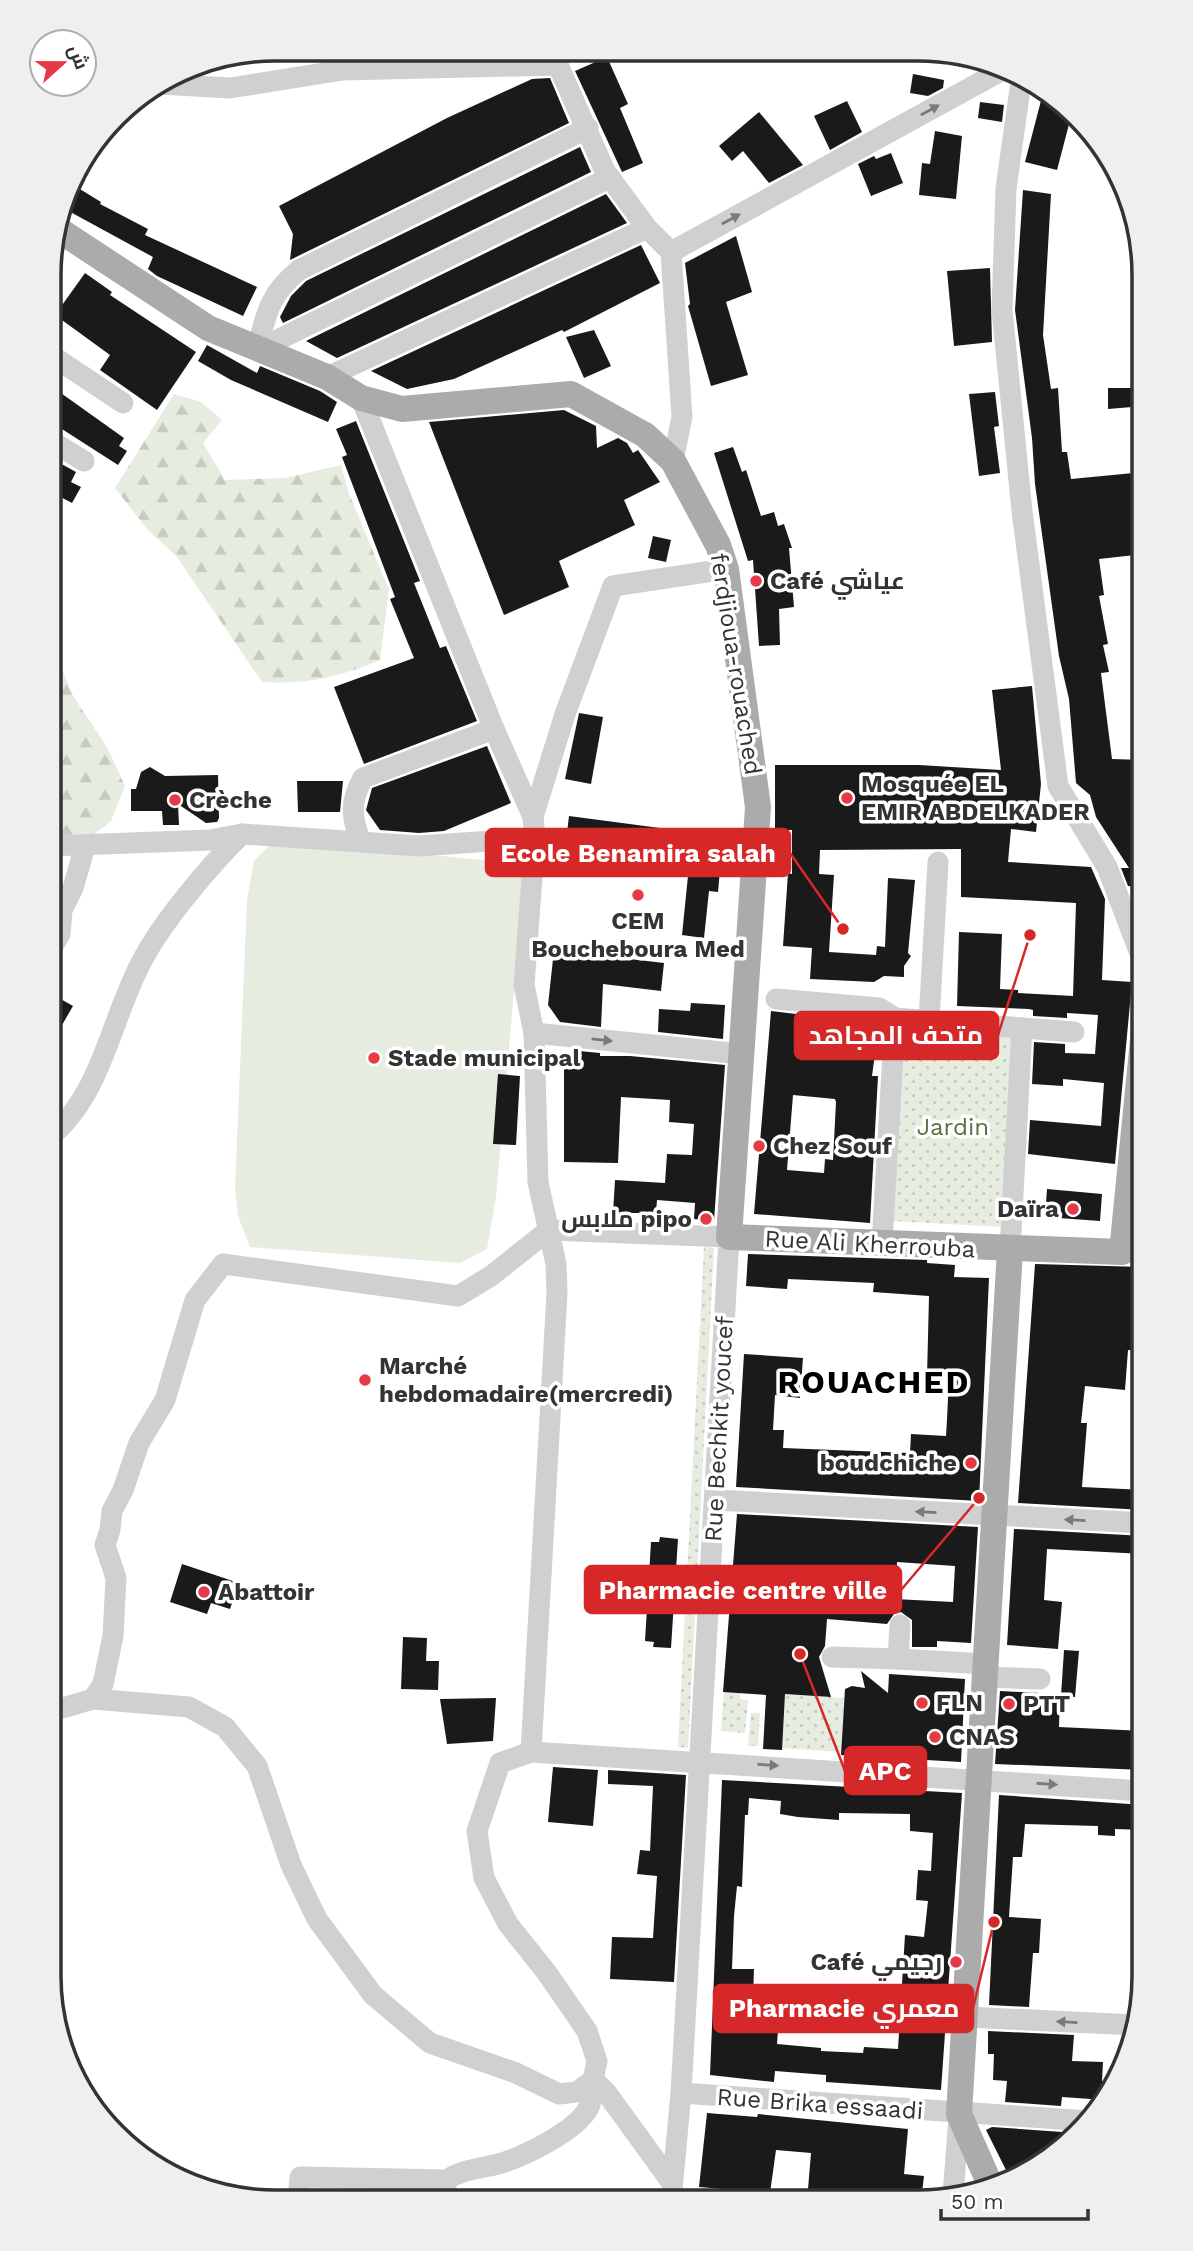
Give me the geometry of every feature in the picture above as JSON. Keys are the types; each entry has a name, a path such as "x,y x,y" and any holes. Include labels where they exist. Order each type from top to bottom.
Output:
{"main road":[{"name":"ferdjioua-rouached","path":"66,234 208,328 327,377 361,398 402,409 571,394 645,435 673,461 719,545 726,569 758,807"},
{"name":"Rue Bechkit youcef","path":"729,1237 758,807"},
{"name":"Rue Ali Kherrouba","path":"729,1237 1010,1250 1131,1252"},
{"path":"987,2178 960,2114 1010,1250"}],"street":[{"path":"344,71 347,62"},
{"path":"178,85 230,88 344,71 558,65 609,178 647,228 671,252 682,417 673,461"},
{"path":"671,252 993,76"},
{"path":"1020,88 1006,188 1002,310 1022,511 1058,786 1107,867 1132,932"},
{"path":"257,350 268,308 281,285 299,270 588,128"},
{"path":"257,350 609,178"},
{"path":"327,377 647,228"},
{"path":"61,362 123,403"},
{"path":"361,398 534,827"},
{"path":"61,447 84,461"},
{"path":"531,1752 557,1293 556,1264 538,1182 534,1033 524,985 534,827 565,713 613,586 726,569"},
{"path":"360,840 352,817 352,797 363,778 494,729"},
{"path":"61,845 210,840 242,834 419,846 534,827"},
{"path":"61,1127 90,1086 143,958 219,856 242,834"},
{"path":"61,922 62,910 73,888 85,846 92,844"},
{"path":"929,1021 938,862"},
{"path":"776,999 879,1008 895,1018 1074,1032"},
{"path":"882,1244 895,1018"},
{"path":"1010,1250 1022,1028"},
{"path":"534,1033 742,1054"},
{"path":"93,1699 103,1684 113,1636 116,1578 105,1545 112,1511 123,1490 139,1443 165,1399 195,1300 223,1264 458,1296 491,1276 549,1230 729,1237"},
{"name":"Rue Bechkit youcef","path":"671,2190 681,2093 729,1237"},
{"path":"716,1500 1131,1522"},
{"path":"898,1659 900,1625"},
{"path":"832,1657 898,1659 1040,1679"},
{"path":"61,1708 93,1699 189,1706 225,1727 257,1766 290,1865 317,1919 373,1995 430,2043 516,2073 559,2094 577,2092 593,2080"},
{"path":"299,2190 300,2177 446,2190 463,2170 497,2164 532,2152 578,2122 590,2105 597,2061 587,2031 547,1973 508,1924 484,1878 477,1831 500,1763 531,1752 700,1760 1131,1790"},
{"path":"965,2017 1125,2025"},
{"path":"593,2080 606,2092 668,2190"},
{"name":"Rue Brika essaadi","path":"681,2093 1075,2120"},
{"path":"954,2187 960,2114"}],"green space":[{"path":"174,394 201,402 222,420 203,443 225,480 285,478 341,465 348,491 389,590 380,660 322,678 262,682 177,557 147,529 115,488"},
{"path":"61,667 73,696 107,747 125,786 111,821 79,846 61,844"},
{"name":"Stade municipal","path":"269,846 337,846 525,864 496,1197 487,1249 460,1263 250,1247 238,1216 235,1189 247,900 254,861"},
{"name":"Jardin","path":"901,1028 1013,1033 1004,1227 892,1221"},
{"path":"704,1247 714,1248 688,1748 678,1747"},
{"path":"727,1651 743,1653 740,1699 748,1700 745,1733 721,1731"},
{"path":"785,1694 844,1698 841,1752 782,1748"},
{"path":"751,1713 760,1713 758,1746 748,1746"}],"building":[{"path":"597,61 609,61 628,104 620,108 643,163 622,172 575,71"},
{"path":"913,74 944,80 943,88 928,96 910,93"},
{"path":"550,78 569,123 290,260 293,234 279,206 447,118 532,79"},
{"path":"1041,100 1069,124 1057,170 1025,162"},
{"path":"847,101 862,132 830,150 814,116"},
{"path":"980,102 1004,105 1002,122 978,118"},
{"path":"759,112 803,165 769,183 743,151 732,161 719,146"},
{"path":"935,131 962,136 956,199 919,195 922,163 930,164"},
{"path":"580,147 591,172 283,323 280,317 291,296 306,281"},
{"path":"891,153 903,183 871,196 858,164 874,156 876,159"},
{"path":"80,189 101,202 100,204 148,229 145,235 257,287 243,316 157,276 148,269 153,257 71,213"},
{"path":"1023,190 1051,194 1043,335 1051,389 1058,388 1062,452 1067,452 1071,479 1132,473 1132,555 1099,559 1104,595 1099,596 1108,644 1103,645 1109,672 1101,673 1112,759 1132,760 1132,886 1128,886 1121,868 1129,868 1096,817 1090,795 1076,783 1069,699 1059,656 1035,484 1032,438 1015,310"},
{"path":"606,194 627,223 337,358 306,341"},
{"path":"736,236 752,292 726,302 748,375 711,386 688,306 690,304 685,263"},
{"path":"641,245 660,283 564,332 562,330 454,379 407,389 371,371"},
{"path":"990,268 992,342 954,346 947,271"},
{"path":"85,273 112,292 110,295 196,352 157,410 100,370 110,355 61,319 61,307"},
{"path":"594,330 611,366 584,378 566,337"},
{"path":"207,345 257,373 260,366 320,391 337,402 328,422 231,380 198,361"},
{"path":"1108,388 1132,388 1132,407 1108,409"},
{"path":"995,392 999,426 994,427 1000,473 979,476 969,394"},
{"path":"61,393 124,438 119,446 127,451 118,465 61,428"},
{"path":"564,410 596,426 597,448 618,438 627,443 633,453 638,450 660,482 624,500 635,525 559,561 569,587 504,615 429,422"},
{"path":"356,421 420,581 414,583 440,648 446,646 477,721 364,764 334,687 414,658 390,599 395,597 342,457 347,455 336,429"},
{"path":"733,447 742,472 746,470 761,516 774,512 778,526 784,524 792,548 789,548 794,607 779,609 780,645 759,646 753,560 748,561 714,453"},
{"path":"61,464 76,472 71,482 81,487 72,503 61,497"},
{"path":"653,536 671,540 666,562 648,558"},
{"path":"1032,686 1041,784 1036,832 1011,829 1008,862 1091,867 1105,899 1102,980 1132,982 1115,1164 1028,1154 1030,1120 1101,1126 1104,1083 1063,1079 1063,1086 1032,1084 1034,1042 1065,1044 1065,1053 1095,1054 1098,1015 1067,1013 1067,1018 1033,1016 1033,1010 1029,1009 957,1006 959,932 1002,934 1000,989 1018,990 1018,993 1073,996 1076,903 961,897 961,849 820,850 819,874 834,875 829,952 876,955 877,946 885,947 888,878 915,880 908,953 911,956 904,966 904,977 884,976 874,982 810,979 812,948 783,946 788,873 792,874 792,830 775,830 775,765 919,765 1001,770 992,690"},
{"path":"579,713 603,717 591,784 565,779"},
{"path":"487,746 511,803 444,831 419,833 380,830 366,810 372,788"},
{"name":"Crèche","path":"150,767 165,776 218,775 217,822 206,823 178,804 179,825 163,825 162,811 131,811 131,789 136,789 141,772"},
{"path":"297,781 343,781 340,812 298,812"},
{"path":"569,816 675,830 671,863 565,849"},
{"path":"690,856 721,859 718,892 709,891 704,938 682,935"},
{"path":"554,950 664,963 661,991 603,984 601,1027 560,1022 548,1005"},
{"path":"61,999 73,1006 61,1027"},
{"path":"691,1003 725,1005 723,1039 658,1032 659,1009 690,1011"},
{"path":"771,1011 879,1024 872,1076 878,1076 870,1223 754,1214","holes":["793,1095 835,1099 833,1160 825,1159 824,1173 787,1170"]},
{"path":"579,1051 600,1053 600,1056 630,1056 725,1065 714,1221 694,1219 695,1203 657,1200 656,1213 613,1213 615,1180 665,1183 667,1154 692,1155 694,1124 669,1122 670,1100 621,1097 618,1163 564,1162 564,1055 582,1056"},
{"path":"498,1074 520,1076 516,1145 493,1144"},
{"name":"Daïra","path":"1047,1189 1102,1194 1100,1221 1045,1217"},
{"path":"748,1254 927,1260 927,1263 955,1265 954,1277 989,1278 979,1501 736,1487 744,1354 803,1358 800,1398 775,1395 773,1430 784,1430 783,1448 910,1453 911,1434 946,1436 947,1419 949,1378 927,1377 929,1296 873,1292 874,1283 788,1279 787,1289 746,1286"},
{"path":"1035,1264 1131,1267 1131,1350 1128,1350 1125,1390 1085,1386 1081,1423 1087,1423 1082,1487 1131,1489 1131,1509 1018,1503"},
{"path":"737,1514 978,1527 971,1643 937,1641 937,1647 912,1647 912,1620 901,1612 894,1614 887,1624 827,1619 825,1646 819,1657 831,1697 785,1694 782,1750 763,1749 766,1695 723,1692","holes":["897,1562 955,1566 953,1602 895,1599"]},
{"path":"1014,1529 1131,1535 1131,1553 1047,1549 1044,1600 1062,1602 1058,1649 1007,1645"},
{"path":"660,1537 678,1539 671,1648 653,1647 654,1642 645,1641 651,1542 659,1542"},
{"name":"Abattoir","path":"182,1564 239,1583 230,1609 211,1603 207,1614 170,1602"},
{"path":"403,1637 427,1638 426,1661 439,1661 438,1690 401,1689"},
{"path":"1064,1650 1079,1651 1075,1697 1061,1696"},
{"path":"861,1671 888,1693 889,1674 965,1679 961,1762 841,1755 845,1689 852,1686 865,1688"},
{"path":"1000,1691 1060,1694 1059,1727 1131,1730 1131,1769 995,1764"},
{"path":"496,1698 493,1741 447,1744 440,1699"},
{"path":"553,1767 598,1770 593,1826 548,1822"},
{"path":"608,1770 686,1775 674,1982 610,1979 612,1937 653,1938 657,1876 637,1874 640,1850 650,1851 653,1786 608,1784"},
{"path":"722,1780 962,1793 941,2090 826,2082 826,2075 775,2071 774,2082 710,2075","holes":["749,1798 781,1801 780,1814 798,1817 839,1820 839,1813 910,1814 910,1831 933,1833 931,1871 918,1870 916,1900 928,1901 924,1937 905,1935 898,2049 864,2047 863,2053 821,2051 821,2048 777,2044 778,2030 752,2028 754,1969 732,1969 737,1886 742,1887 745,1815 748,1815"]},
{"path":"999,1795 1131,1804 1131,1830 1115,1829 1115,1836 1098,1835 1098,1826 1025,1824 1022,1857 1013,1857 1009,1917 1041,1919 1039,1953 1033,1953 1029,2007 989,2005"},
{"path":"988,2031 1074,2035 1072,2061 1103,2062 1104,2081 1092,2099 1062,2097 1061,2106 1005,2102 1007,2081 993,2080 994,2054 988,2054"},
{"path":"707,2113 757,2117 758,2114 908,2129 904,2174 924,2176 922,2190 808,2190 811,2153 776,2150 770,2190 699,2187"},
{"path":"992,2127 1063,2132 1048,2146 1006,2170 986,2130"}],"place":[{"name":"Café عياشي","path":"756,581"},
{"name":"Mosquée EL EMIR ABDELKADER","path":"847,798"},
{"name":"Crèche","path":"175,800"},
{"name":"CEM Boucheboura Med","path":"638,895"},
{"name":"Ecole Benamira salah","path":"843,929"},
{"name":"متحف المجاهد","path":"1030,935"},
{"name":"Stade municipal","path":"374,1058"},
{"name":"Chez Souf","path":"759,1146"},
{"name":"Daïra","path":"1073,1209"},
{"name":"ملابس pipo","path":"706,1219"},
{"name":"Marché hebdomadaire(mercredi)","path":"365,1380"},
{"name":"boudchiche","path":"971,1463"},
{"name":"Pharmacie centre ville","path":"979,1498"},
{"name":"Abattoir","path":"204,1592"},
{"name":"APC","path":"800,1654"},
{"name":"FLN","path":"922,1703"},
{"name":"PTT","path":"1009,1704"},
{"name":"CNAS","path":"935,1737"},
{"name":"Pharmacie معمري","path":"994,1922"},
{"name":"Café رجيمي","path":"956,1962"}],"district":[{"name":"ROUACHED","path":"874,1382"}]}
